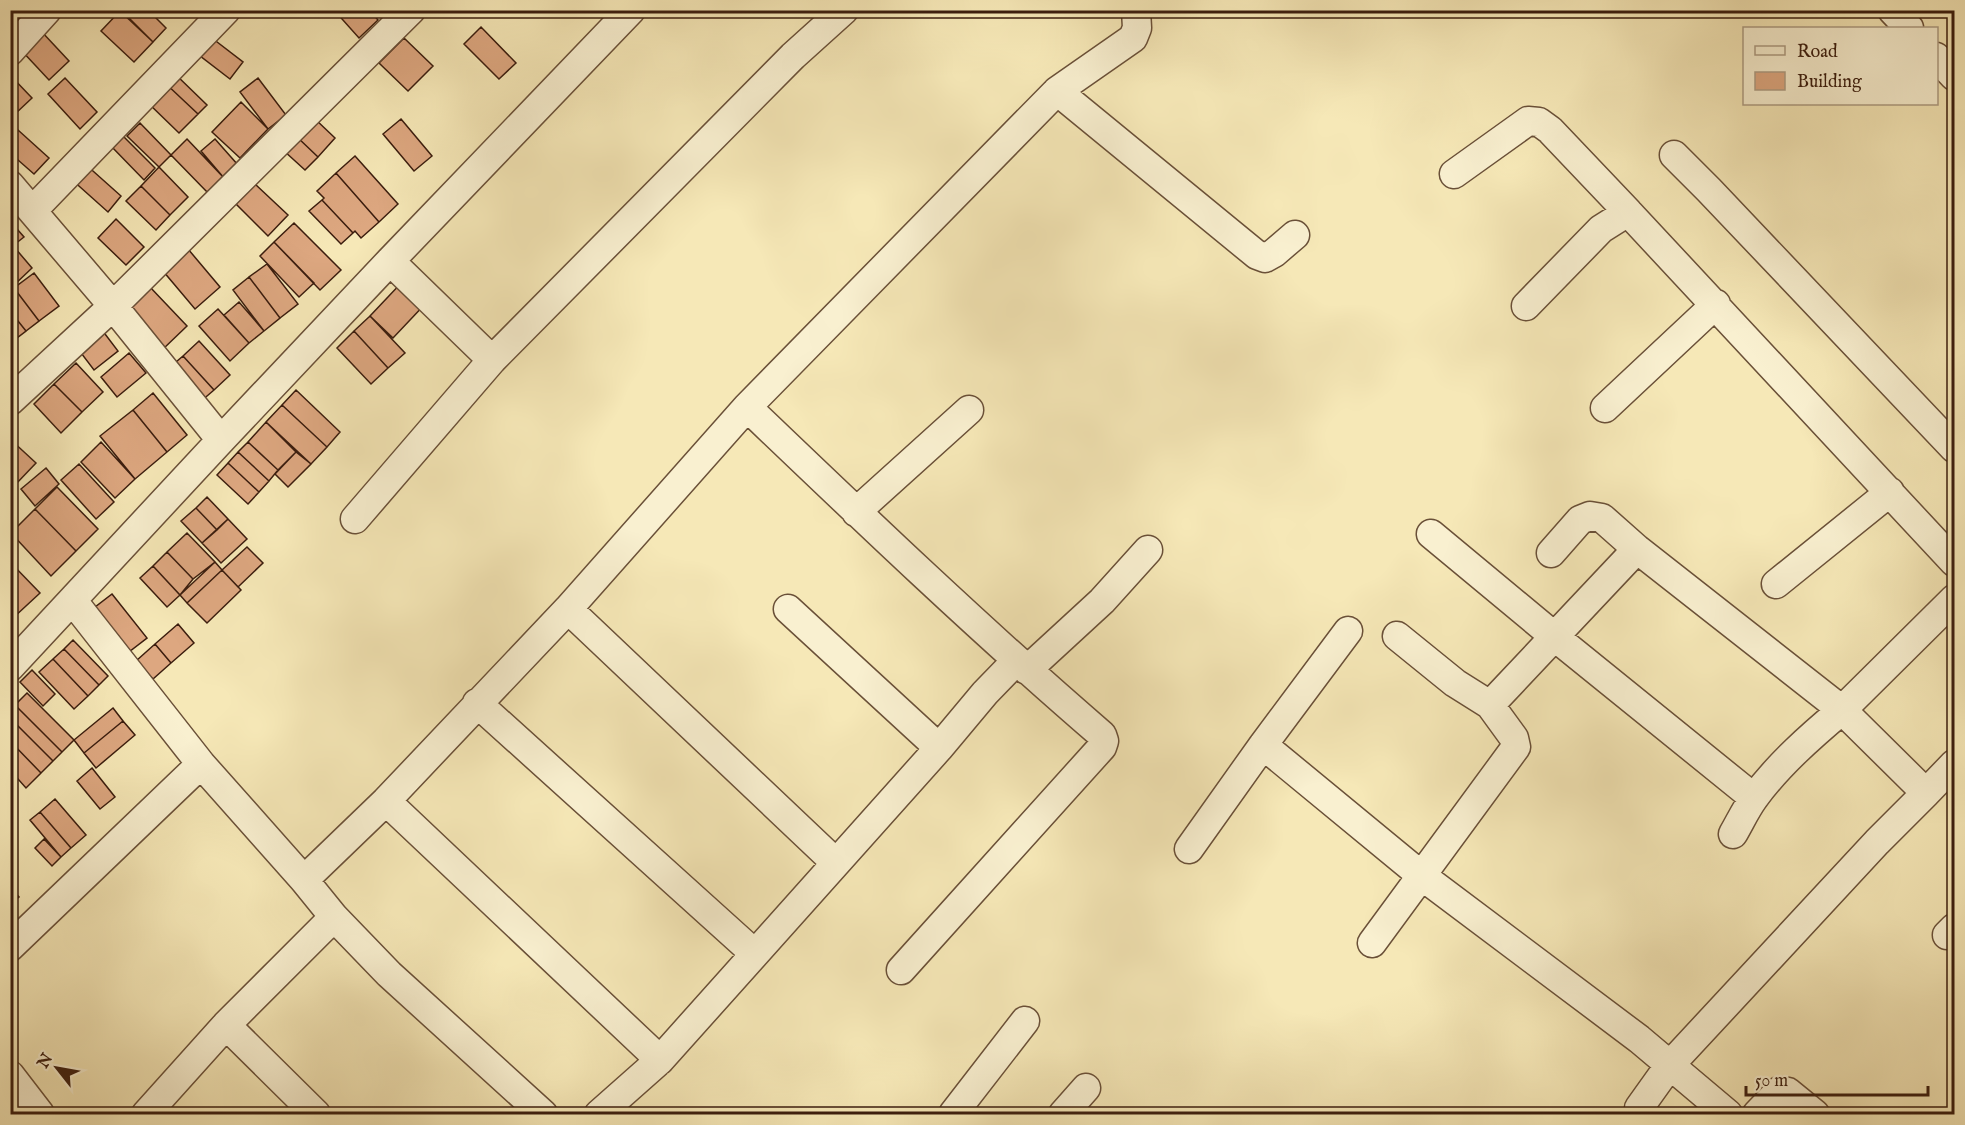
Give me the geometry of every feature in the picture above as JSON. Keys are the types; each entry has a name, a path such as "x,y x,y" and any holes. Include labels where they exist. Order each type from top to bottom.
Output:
{"street":[{"path":"10,51 46,10"},
{"path":"33,210 226,10"},
{"path":"10,401 112,306 411,10"},
{"path":"10,667 390,261 632,10"},
{"path":"355,519 492,360 793,56 844,10"},
{"path":"304,880 386,801 568,609 747,407 1057,91 1133,38 1137,28 1136,10"},
{"path":"1892,10 1908,27"},
{"path":"1938,59 1954,76"},
{"path":"1057,91 1257,255 1266,258 1295,235"},
{"path":"1454,174 1528,121 1539,122 1550,130 1716,304 1954,562"},
{"path":"1674,155 1954,448"},
{"path":"10,185 221,440"},
{"path":"1526,306 1601,229 1628,212"},
{"path":"390,261 492,360"},
{"path":"1605,408 1716,304"},
{"path":"747,407 856,512 1022,665 1102,735 1104,741 1102,747 901,970"},
{"path":"856,512 969,410"},
{"path":"1776,584 1890,492"},
{"path":"1551,553 1580,520 1590,516 1602,518 1637,549 1842,710 1926,793"},
{"path":"1431,534 1754,798"},
{"path":"1490,705 1637,549"},
{"path":"599,1114 660,1060 939,748 985,693 1102,601 1148,550"},
{"path":"1733,834 1754,798 1814,734 1842,710 1954,599"},
{"path":"73,601 201,764 304,880 333,917 389,974 543,1114"},
{"path":"568,609 836,863"},
{"path":"788,609 939,748"},
{"path":"1189,849 1348,631"},
{"path":"1372,943 1516,747 1514,738 1490,705 1455,683 1397,636"},
{"path":"477,703 754,953"},
{"path":"1263,745 1422,876 1639,1039 1728,1114"},
{"path":"10,947 201,764"},
{"path":"1639,1108 1669,1066 1877,842 1954,764"},
{"path":"386,801 660,1060"},
{"path":"146,1114 226,1025 333,917"},
{"path":"953,1114 1025,1021"},
{"path":"226,1025 316,1114"},
{"path":"10,1075 40,1114"},
{"path":"1064,1114 1086,1088"},
{"path":"1756,1114 1779,1091 1788,1092 1815,1114"}],"building":[{"path":"121,10 148,10 166,28 153,42"},
{"path":"334,10 369,10 378,20 359,38"},
{"path":"120,11 153,42 134,62 101,31"},
{"path":"481,27 516,63 499,79 464,44"},
{"path":"41,31 69,61 49,80 21,50"},
{"path":"208,35 243,62 230,79 195,52"},
{"path":"404,38 433,66 408,91 379,63"},
{"path":"173,72 207,105 198,114 164,82"},
{"path":"10,75 32,98 15,114 10,109"},
{"path":"65,78 97,112 80,129 48,94"},
{"path":"258,78 286,115 268,129 240,92"},
{"path":"164,82 198,114 179,133 145,100"},
{"path":"241,102 268,129 240,158 212,132"},
{"path":"314,118 335,138 318,157 296,136"},
{"path":"401,119 432,156 414,171 383,134"},
{"path":"140,123 171,155 159,167 127,136"},
{"path":"18,130 49,158 34,174 10,153 10,139"},
{"path":"121,134 155,168 144,180 110,145"},
{"path":"296,136 318,157 305,170 283,150"},
{"path":"187,139 224,178 208,193 171,155"},
{"path":"215,139 238,165 224,178 201,151"},
{"path":"355,156 398,204 379,222 336,173"},
{"path":"84,163 121,196 108,212 70,178"},
{"path":"159,167 188,197 170,215 141,186"},
{"path":"336,173 379,222 361,238 355,231 353,233 322,200 324,198 317,191"},
{"path":"255,184 288,215 268,236 236,204"},
{"path":"141,186 170,215 156,230 126,201"},
{"path":"322,200 353,233 341,244 309,211"},
{"path":"116,219 144,247 126,265 98,238"},
{"path":"10,221 24,237 10,248"},
{"path":"294,223 341,270 320,290 274,242"},
{"path":"274,242 314,283 299,297 260,256"},
{"path":"15,248 32,268 13,286 10,284 10,251"},
{"path":"188,249 220,287 195,309 163,271"},
{"path":"267,264 298,304 280,318 249,277"},
{"path":"34,273 59,306 39,321 14,288"},
{"path":"249,277 280,318 264,331 233,290"},
{"path":"404,280 427,302 393,338 370,316"},
{"path":"149,286 187,326 161,351 123,310"},
{"path":"14,288 39,321 26,331 10,311 10,291"},
{"path":"239,302 264,331 249,343 224,315"},
{"path":"218,309 249,343 230,361 199,326"},
{"path":"10,311 26,331 13,341 10,338"},
{"path":"370,316 405,353 388,368 354,331"},
{"path":"102,330 118,351 94,370 78,349"},
{"path":"354,331 388,368 371,384 337,348"},
{"path":"199,341 230,375 214,390 183,356"},
{"path":"129,353 146,373 117,397 101,377"},
{"path":"183,356 214,390 200,402 169,368"},
{"path":"76,363 103,392 82,412 54,384"},
{"path":"54,384 82,412 61,433 34,404"},
{"path":"296,390 340,432 327,447 282,405"},
{"path":"153,393 187,435 167,452 133,410"},
{"path":"282,405 327,447 311,464 266,422"},
{"path":"133,410 167,452 135,479 100,436"},
{"path":"266,422 296,452 278,470 248,442"},
{"path":"10,439 36,463 15,485 10,481"},
{"path":"101,442 135,479 115,498 81,462"},
{"path":"248,442 278,470 269,481 238,452"},
{"path":"238,452 269,481 259,492 228,463"},
{"path":"296,452 311,464 288,487 275,474"},
{"path":"228,463 259,492 248,504 217,475"},
{"path":"79,464 114,502 96,519 61,480"},
{"path":"46,468 59,484 35,506 21,489"},
{"path":"57,487 98,529 76,551 35,509"},
{"path":"207,497 228,519 217,530 196,508"},
{"path":"196,508 217,530 202,543 181,521"},
{"path":"35,509 76,551 51,576 11,533"},
{"path":"228,519 247,539 221,563 202,543"},
{"path":"187,533 215,562 193,579 167,552"},
{"path":"247,547 263,563 238,587 222,570"},
{"path":"167,552 193,579 180,595 153,566"},
{"path":"10,562 40,593 13,618 10,615"},
{"path":"215,562 222,570 187,603 180,595"},
{"path":"153,566 180,595 167,607 140,578"},
{"path":"222,570 241,590 207,623 187,603"},
{"path":"112,594 147,638 125,655 90,611"},
{"path":"178,624 194,643 171,663 155,644"},
{"path":"73,640 108,676 99,685 64,649"},
{"path":"155,644 171,663 153,679 136,661"},
{"path":"64,649 99,685 88,696 53,659"},
{"path":"53,659 88,696 74,709 39,672"},
{"path":"32,670 55,694 43,706 20,682"},
{"path":"27,693 74,740 62,752 15,705"},
{"path":"15,705 62,752 53,761 10,718 10,710"},
{"path":"113,708 123,721 84,753 74,740"},
{"path":"10,718 53,761 41,773 10,741"},
{"path":"123,721 135,735 96,768 84,753"},
{"path":"10,741 41,773 26,788 10,770"},
{"path":"92,768 115,797 100,809 77,781"},
{"path":"55,799 86,835 71,848 40,812"},
{"path":"40,812 71,848 61,857 30,820"},
{"path":"44,839 61,857 52,866 35,848"},
{"path":"10,887 19,897 10,905"}]}
